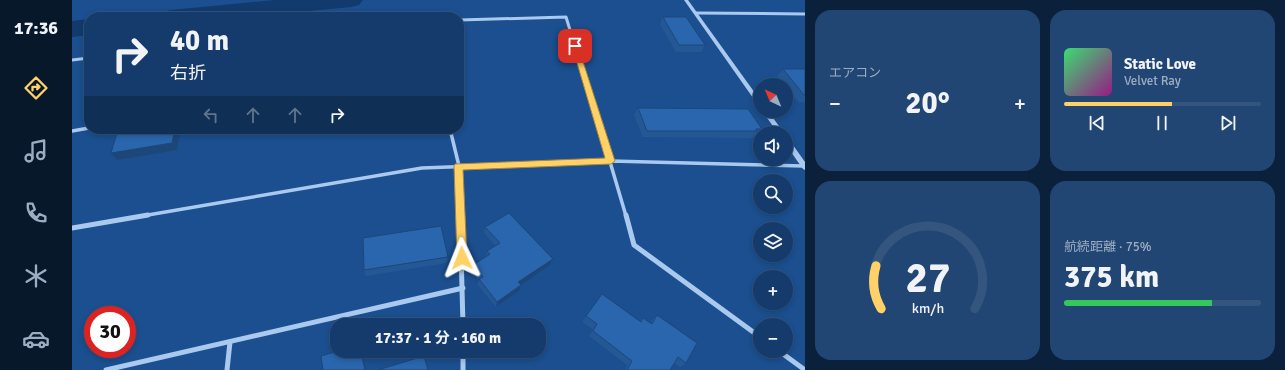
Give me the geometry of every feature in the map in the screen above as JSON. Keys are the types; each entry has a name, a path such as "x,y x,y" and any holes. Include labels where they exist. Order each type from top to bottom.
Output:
{"street":[{"path":"686,0 753,94"},
{"path":"696,13 805,14"},
{"path":"464,20 566,18 611,161 634,245 753,332"},
{"path":"72,60 84,59"},
{"path":"72,131 84,129"},
{"path":"451,134 459,166 463,318"},
{"path":"793,150 805,166"},
{"path":"72,228 422,168 611,161 805,166"},
{"path":"106,370 463,288"},
{"path":"228,370 230,342"},
{"path":"463,358 463,370"},
{"path":"789,358 805,370"}],"building":[{"path":"663,17 686,17 705,45 679,45"},
{"path":"783,69 805,69 805,95 793,81 793,78 790,78"},
{"path":"638,108 748,109 760,126 753,126 753,131 647,131"},
{"path":"117,134 174,134 172,143 111,153"},
{"path":"509,213 553,259 518,282 521,285 497,302 479,279 483,277 473,265 490,254 487,251 500,243 485,227"},
{"path":"441,226 448,257 364,270 363,238"},
{"path":"602,294 641,322 643,318 652,324 657,315 697,343 686,363 678,357 670,370 627,370 632,361 593,331 597,324 586,316"},
{"path":"330,353 330,358 362,358 365,370 323,370 321,356"},
{"path":"417,358 425,358 428,370 378,370"}],"waterway":[{"path":"224,12 351,0"},
{"path":"72,29 84,28"}],"route":[{"path":"462,258 459,166 611,161 575,46"}]}
